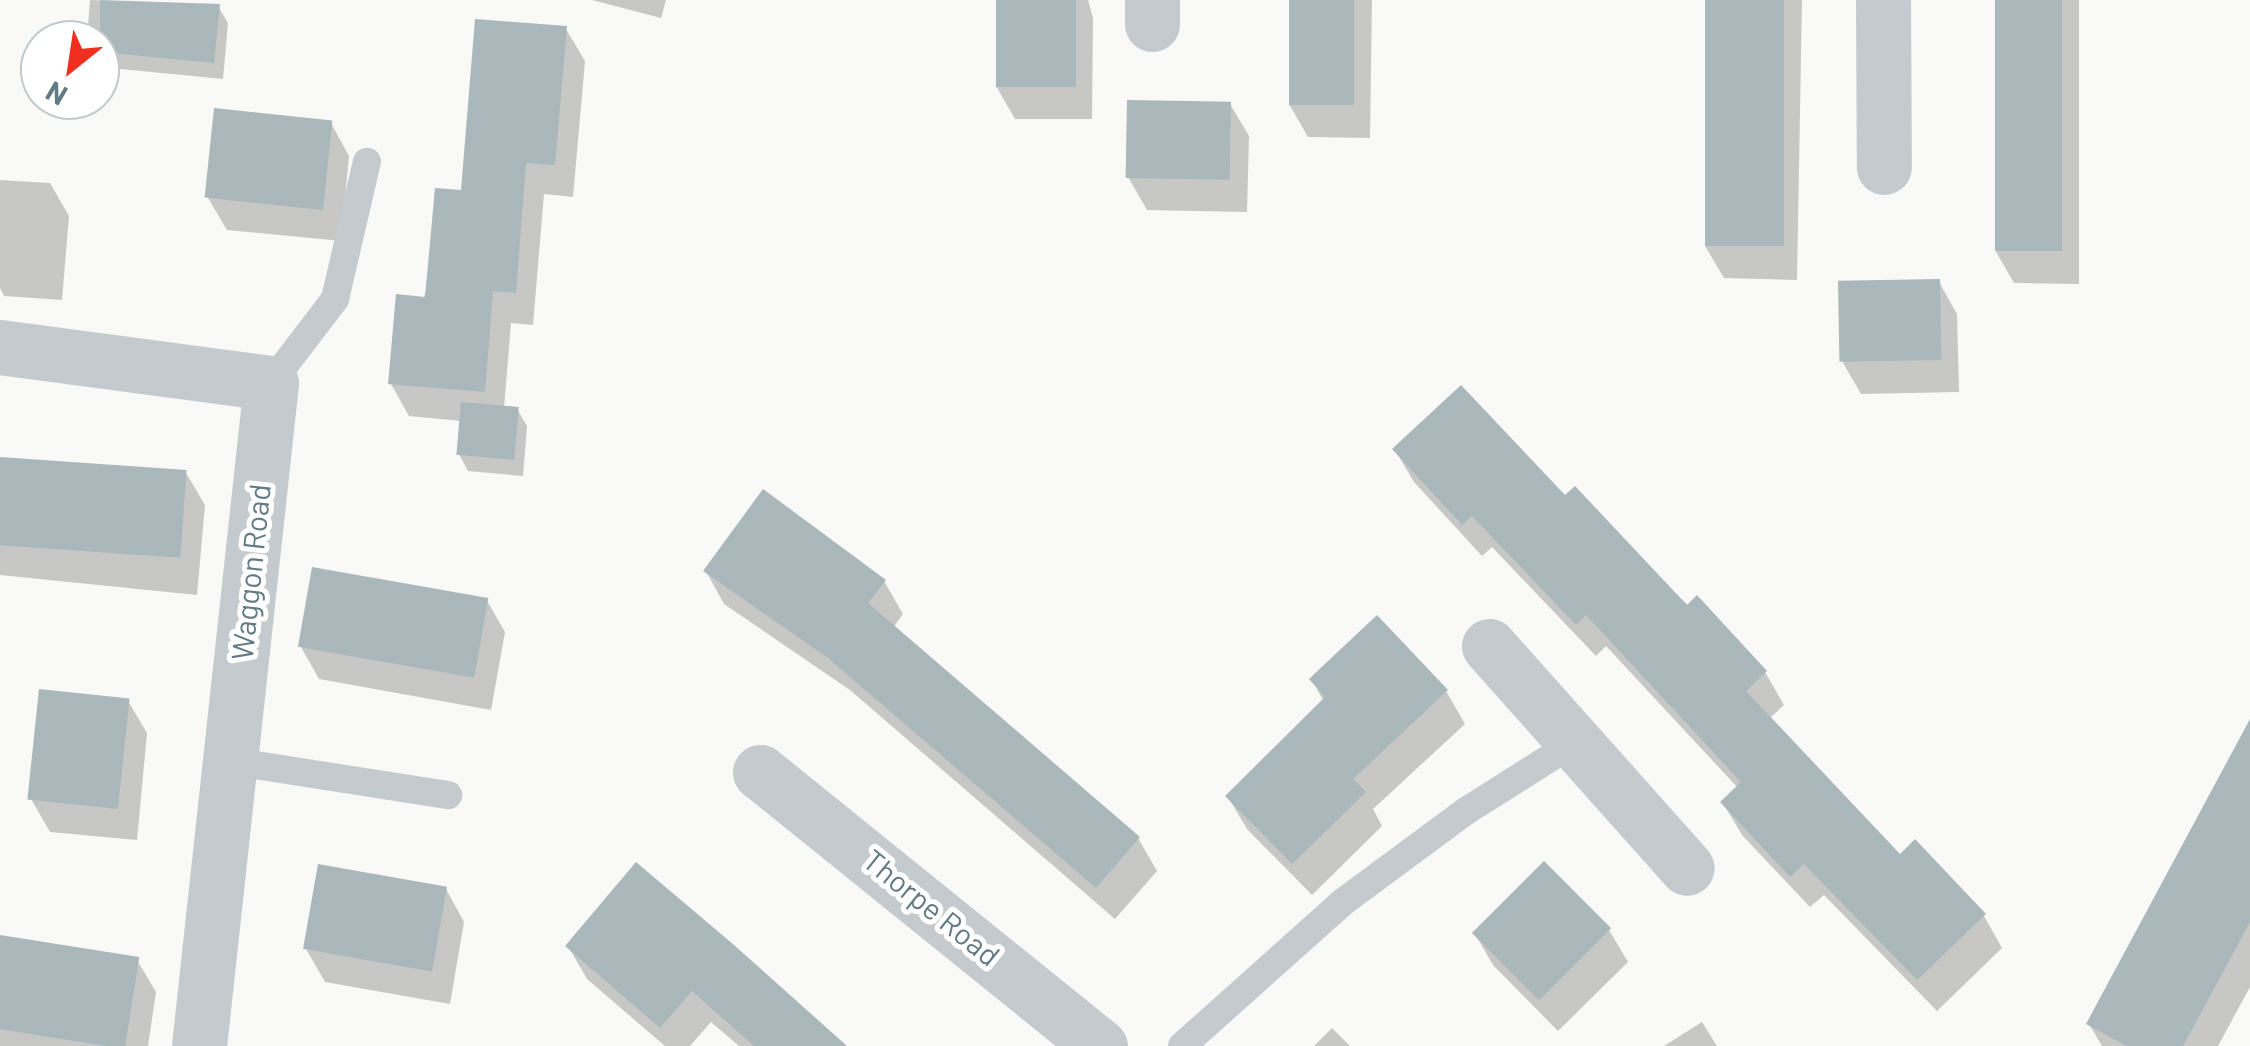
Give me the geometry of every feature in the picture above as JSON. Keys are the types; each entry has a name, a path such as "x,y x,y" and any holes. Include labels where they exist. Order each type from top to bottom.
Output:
{"street":[{"path":"1883,0 1884,168"},
{"path":"0,348 271,383"},
{"name":"Waggon Road","path":"199,1046 271,383"},
{"path":"1489,646 1687,868"},
{"name":"Thorpe Road","path":"760,772 1100,1046"}],"lane":[{"path":"271,383 335,300 367,162"},
{"path":"1182,1046 1343,902 1466,811 1576,742"},
{"path":"230,761 448,795"}],"building":[{"path":"100,0 220,4 214,63 120,54 120,20 100,20"},
{"path":"996,0 1076,0 1076,87 996,87"},
{"path":"1289,0 1354,0 1354,105 1289,105"},
{"path":"1705,0 1784,0 1784,246 1705,246"},
{"path":"1995,0 2062,0 2062,251 1995,251"},
{"path":"475,19 567,26 555,165 526,163 516,293 493,291 485,392 388,384 396,294 425,297 435,188 461,190"},
{"path":"1127,100 1231,102 1230,180 1126,178"},
{"path":"214,108 332,120 323,210 205,198"},
{"path":"1940,279 1941,360 1839,362 1838,281"},
{"path":"1461,385 1565,495 1575,486 1687,605 1697,595 1767,671 1746,691 1900,854 1915,839 1986,914 1917,980 1804,864 1790,877 1720,802 1741,782 1586,615 1576,625 1472,516 1462,525 1392,449"},
{"path":"461,402 519,407 514,460 456,455"},
{"path":"0,457 187,470 180,558 0,545"},
{"path":"763,489 886,580 868,603 1140,837 1096,888 828,658 703,571"},
{"path":"312,567 488,598 474,678 298,647"},
{"path":"1377,615 1448,690 1353,779 1366,792 1292,864 1225,796 1325,697 1309,679"},
{"path":"39,689 130,699 118,809 27,799"},
{"path":"2250,719 2250,922 2183,1046 2127,1046 2086,1024"},
{"path":"1544,861 1611,928 1539,1000 1472,933"},
{"path":"636,862 847,1046 754,1046 692,991 660,1028 565,946"},
{"path":"318,864 447,887 432,971 303,949"},
{"path":"0,935 139,957 125,1046 0,1029"}]}
